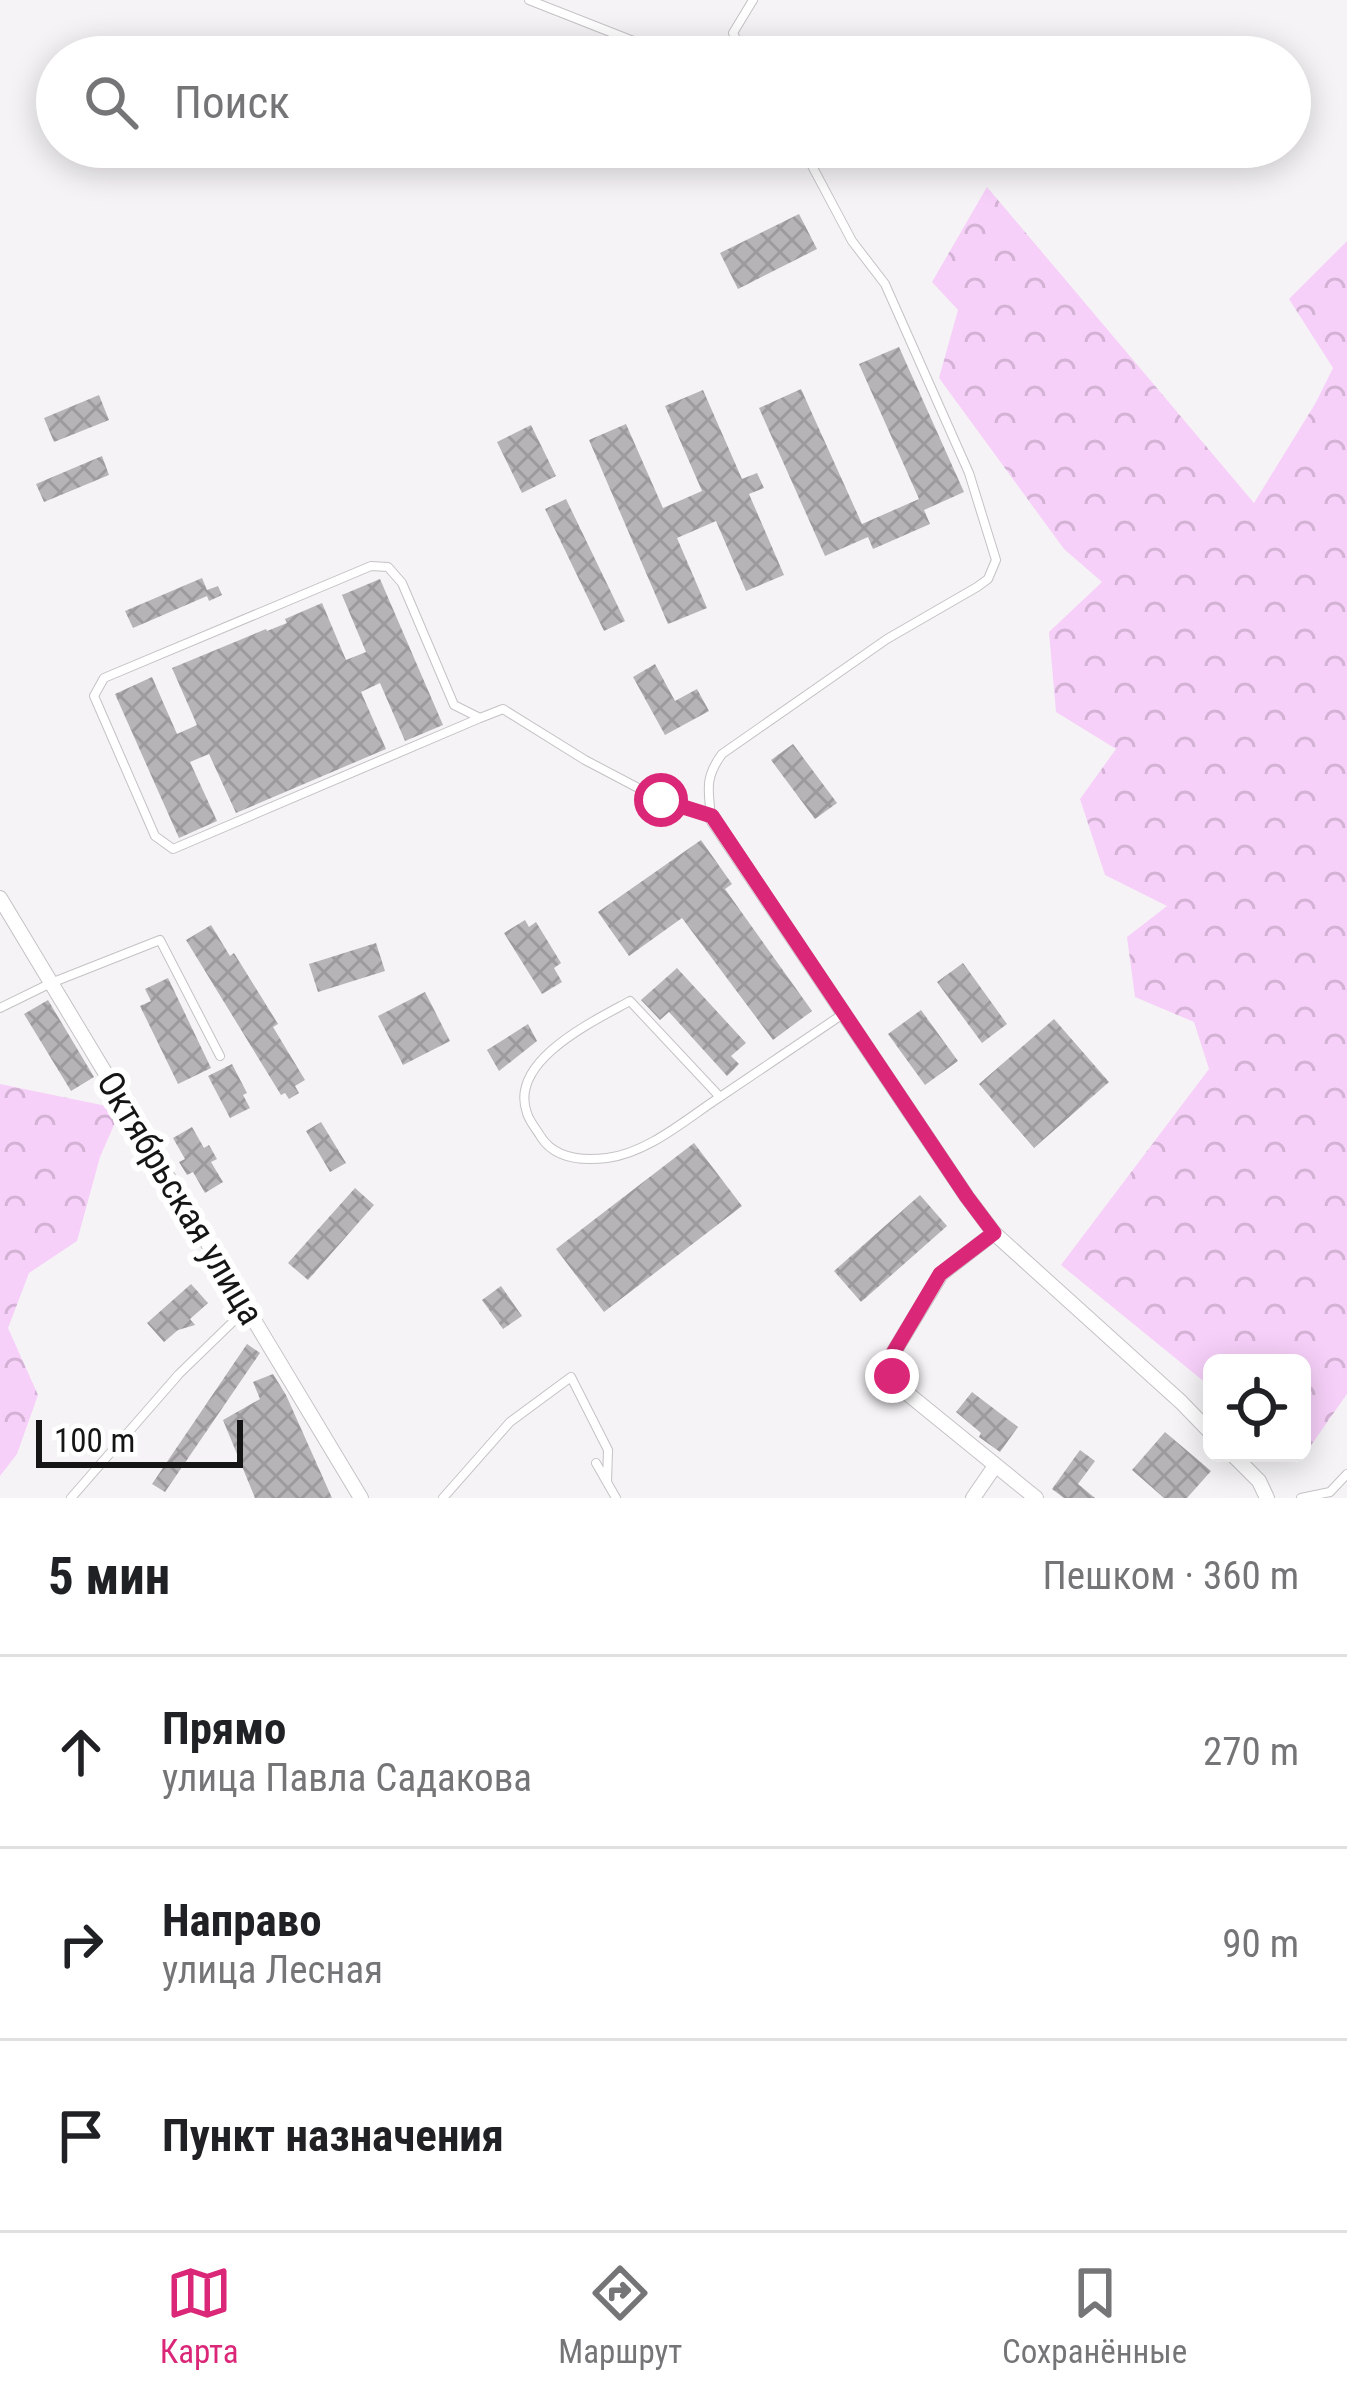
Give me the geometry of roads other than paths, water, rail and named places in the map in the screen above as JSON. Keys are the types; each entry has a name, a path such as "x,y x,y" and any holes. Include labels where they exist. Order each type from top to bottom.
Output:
{"street":[{"path":"712,816 994,1233 1203,1425"},
{"name":"Октябрьская улица","path":"0,898 361,1498"},
{"path":"994,1233 940,1274 892,1355 890,1367 898,1385 1036,1498"},
{"path":"1240,1462 1267,1497"},
{"path":"973,1498 995,1466"}],"lane":[{"path":"530,0 621,36"},
{"path":"735,36 752,0"},
{"path":"480,718 454,705 402,583 388,567 371,566 104,678 94,696 155,836 173,849 503,710 661,800 712,816 707,787 722,754 887,639 977,587 988,579 996,560 969,473 885,284 852,242 813,168"},
{"path":"0,1008 160,940 220,1057"},
{"path":"720,1096 630,1001 545,1055 525,1080 526,1112 549,1149 572,1158 610,1158 653,1141 844,1014"},
{"path":"71,1498 178,1374 246,1309"},
{"path":"443,1498 510,1422 571,1377 608,1450 607,1482"},
{"path":"596,1463 616,1498"},
{"path":"1301,1498 1330,1492 1347,1474"},
{"path":"1267,1497 1281,1498"}]}
